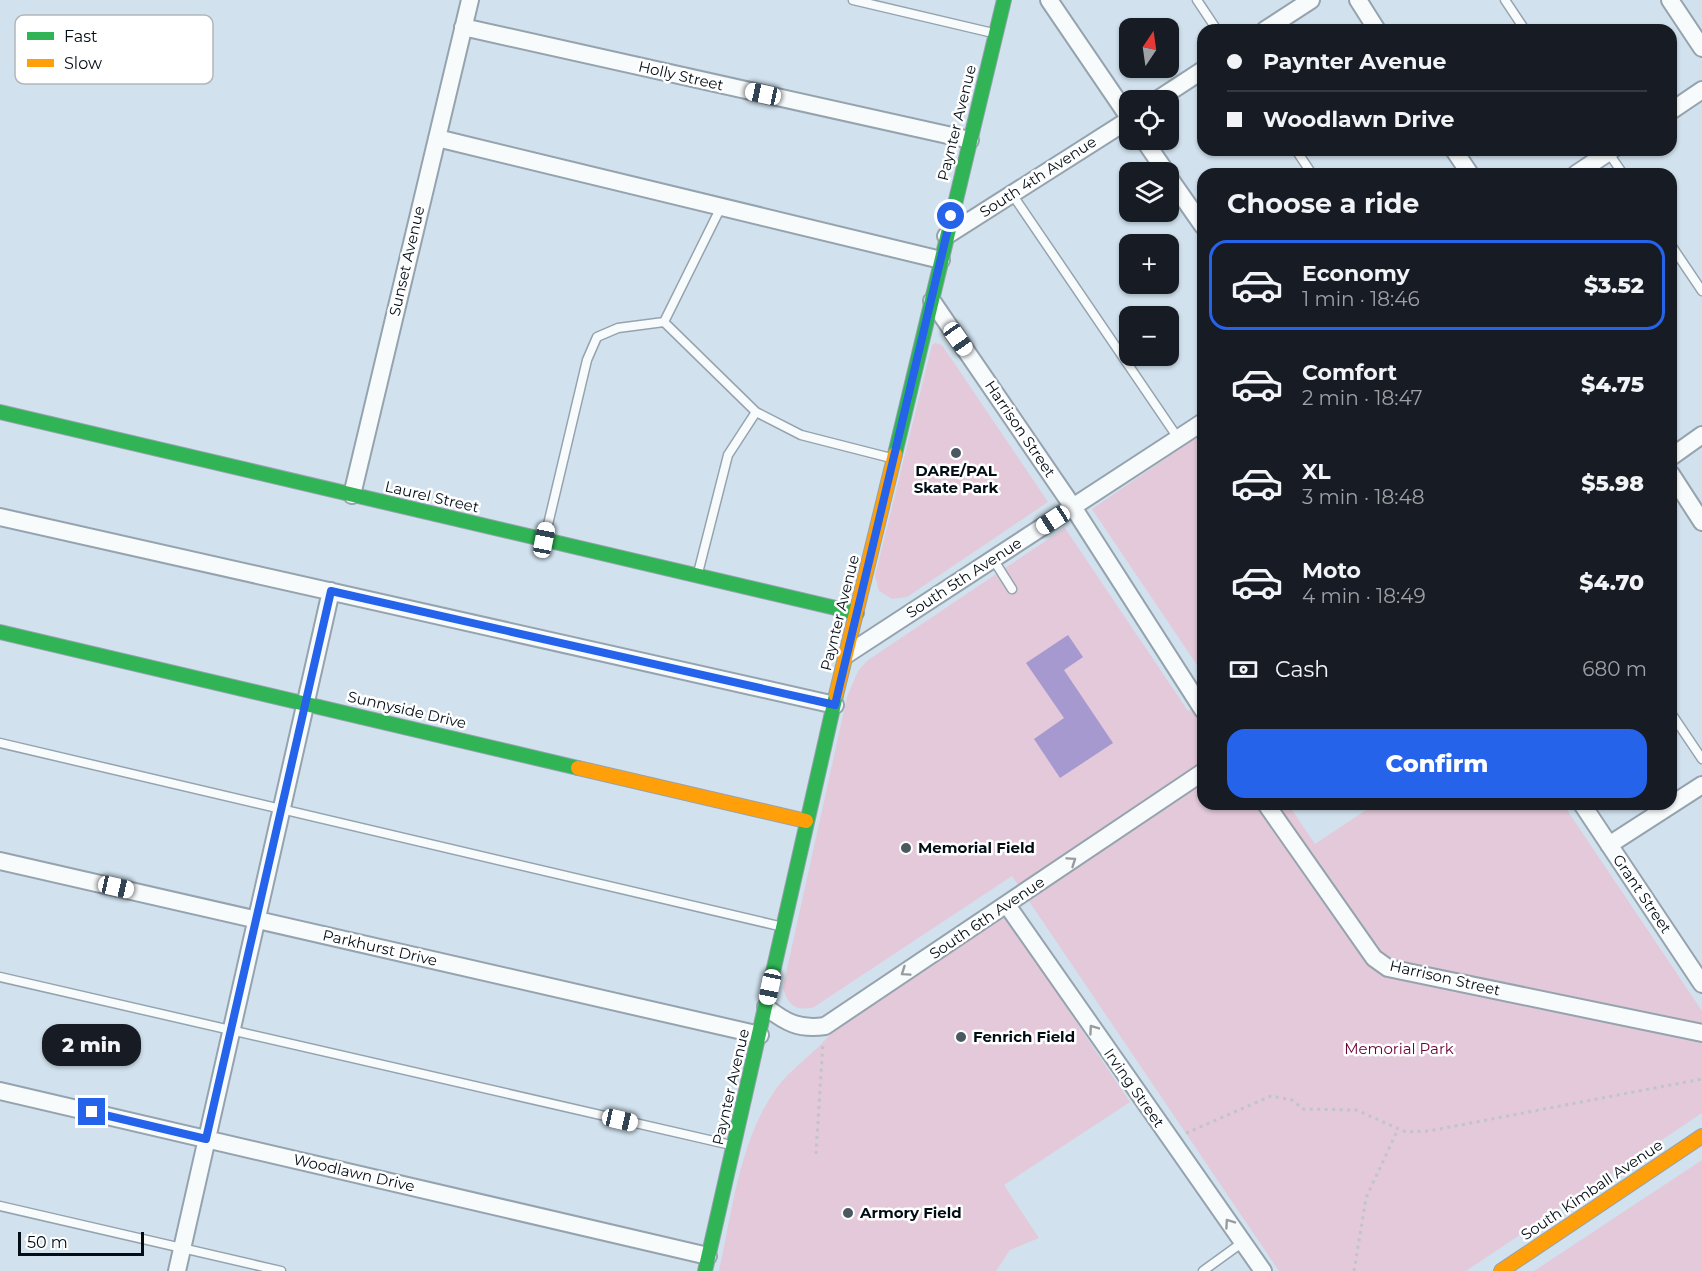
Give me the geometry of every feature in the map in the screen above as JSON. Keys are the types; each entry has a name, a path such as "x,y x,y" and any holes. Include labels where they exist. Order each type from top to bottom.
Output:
{"street":[{"name":"Sunset Avenue","path":"352,495 470,0"},
{"name":"Paynter Avenue","path":"707,1263 760,1035 806,821 1004,0"},
{"path":"1049,0 1119,102"},
{"path":"1274,24 1311,0"},
{"path":"1358,0 1373,24"},
{"path":"1670,0 1702,48"},
{"name":"Holly Street","path":"463,27 970,140"},
{"path":"1172,90 1197,74"},
{"path":"1677,107 1702,90"},
{"name":"South 4th Avenue","path":"946,236 1119,125"},
{"path":"437,138 941,260"},
{"path":"1585,168 1602,156"},
{"path":"1179,191 1197,217"},
{"name":"Harrison Street","path":"932,301 1073,507 1197,701"},
{"name":"Laurel Street","path":"0,412 856,613"},
{"name":"South 5th Avenue","path":"846,655 1197,426"},
{"path":"1677,453 1702,435"},
{"path":"1677,483 1702,522"},
{"path":"0,517 835,705"},
{"path":"177,1271 331,591"},
{"name":"Sunnyside Drive","path":"0,632 806,821"},
{"name":"South 6th Avenue","path":"825,1026 1197,776"},
{"path":"1677,801 1702,785"},
{"name":"Harrison Street","path":"1270,810 1374,958 1388,968 1702,1033"},
{"name":"Grant Street","path":"1586,810 1702,984"},
{"path":"1609,845 1663,810"},
{"name":"Parkhurst Drive","path":"0,861 760,1035"},
{"name":"Irving Street","path":"1007,905 1263,1271"},
{"path":"766,1007 788,1023 810,1028 825,1026"},
{"name":"Woodlawn Drive","path":"0,1091 206,1139 707,1263"},
{"name":"South Kimball Avenue","path":"1501,1271 1702,1136"}],"lane":[{"path":"854,0 997,34"},
{"path":"1197,0 1213,24"},
{"path":"1505,0 1522,24"},
{"path":"1012,194 1178,438"},
{"path":"664,322 721,207"},
{"path":"1677,254 1702,291"},
{"path":"664,322 756,412 801,435 895,459"},
{"path":"544,540 587,360 597,337 618,328 664,322"},
{"path":"697,576 728,456 756,412"},
{"path":"993,559 1012,589"},
{"path":"1677,722 1702,759"},
{"path":"0,743 782,927"},
{"path":"0,977 735,1146"},
{"path":"0,1206 281,1271"},
{"path":"1203,1271 1243,1242"}],"path":[{"path":"816,1154 825,1026"},
{"path":"1173,1144 1189,1130 1271,1096 1292,1100 1303,1109 1356,1110 1406,1132 1429,1131 1702,1079"},
{"path":"1354,1271 1366,1198 1398,1129"}],"green space":[{"path":"935,343 942,345 1048,502 907,597 892,599 879,591 875,576 932,345"},
{"path":"1197,437 1197,665 1092,509"},
{"name":"Memorial Park","path":"1065,528 1188,711 1197,705 1197,810 1292,810 1315,844 1366,810 1567,810 1702,1011 1702,1113 1466,1271 1279,1271 1012,876 814,1007 802,1009 790,1003 783,987 847,697 858,671 868,660"},
{"path":"1005,916 1130,1102 1004,1185 1039,1238 1010,1250 996,1271 719,1271 744,1157 761,1115 778,1086 832,1032"},
{"path":"1702,1160 1702,1271 1534,1271"}],"shaded area":[{"path":"1068,635 1083,657 1064,670 1113,743 1060,778 1034,739 1064,718 1026,663"}],"traffic: fast":[{"path":"895,454 1004,0"},
{"path":"0,412 857,613"},
{"path":"0,632 578,768"},
{"path":"705,1271 836,695"}],"traffic: slow":[{"path":"836,695 895,454"},
{"path":"578,768 806,821"},
{"path":"1501,1271 1702,1136"}],"place":[{"name":"DARE/PAL Skate Park","path":"956,453"},
{"name":"Memorial Field","path":"906,848"},
{"name":"Fenrich Field","path":"961,1037"},
{"name":"Armory Field","path":"848,1213"}],"route":[{"path":"92,1112 206,1139 331,591 835,705 951,216"}]}
